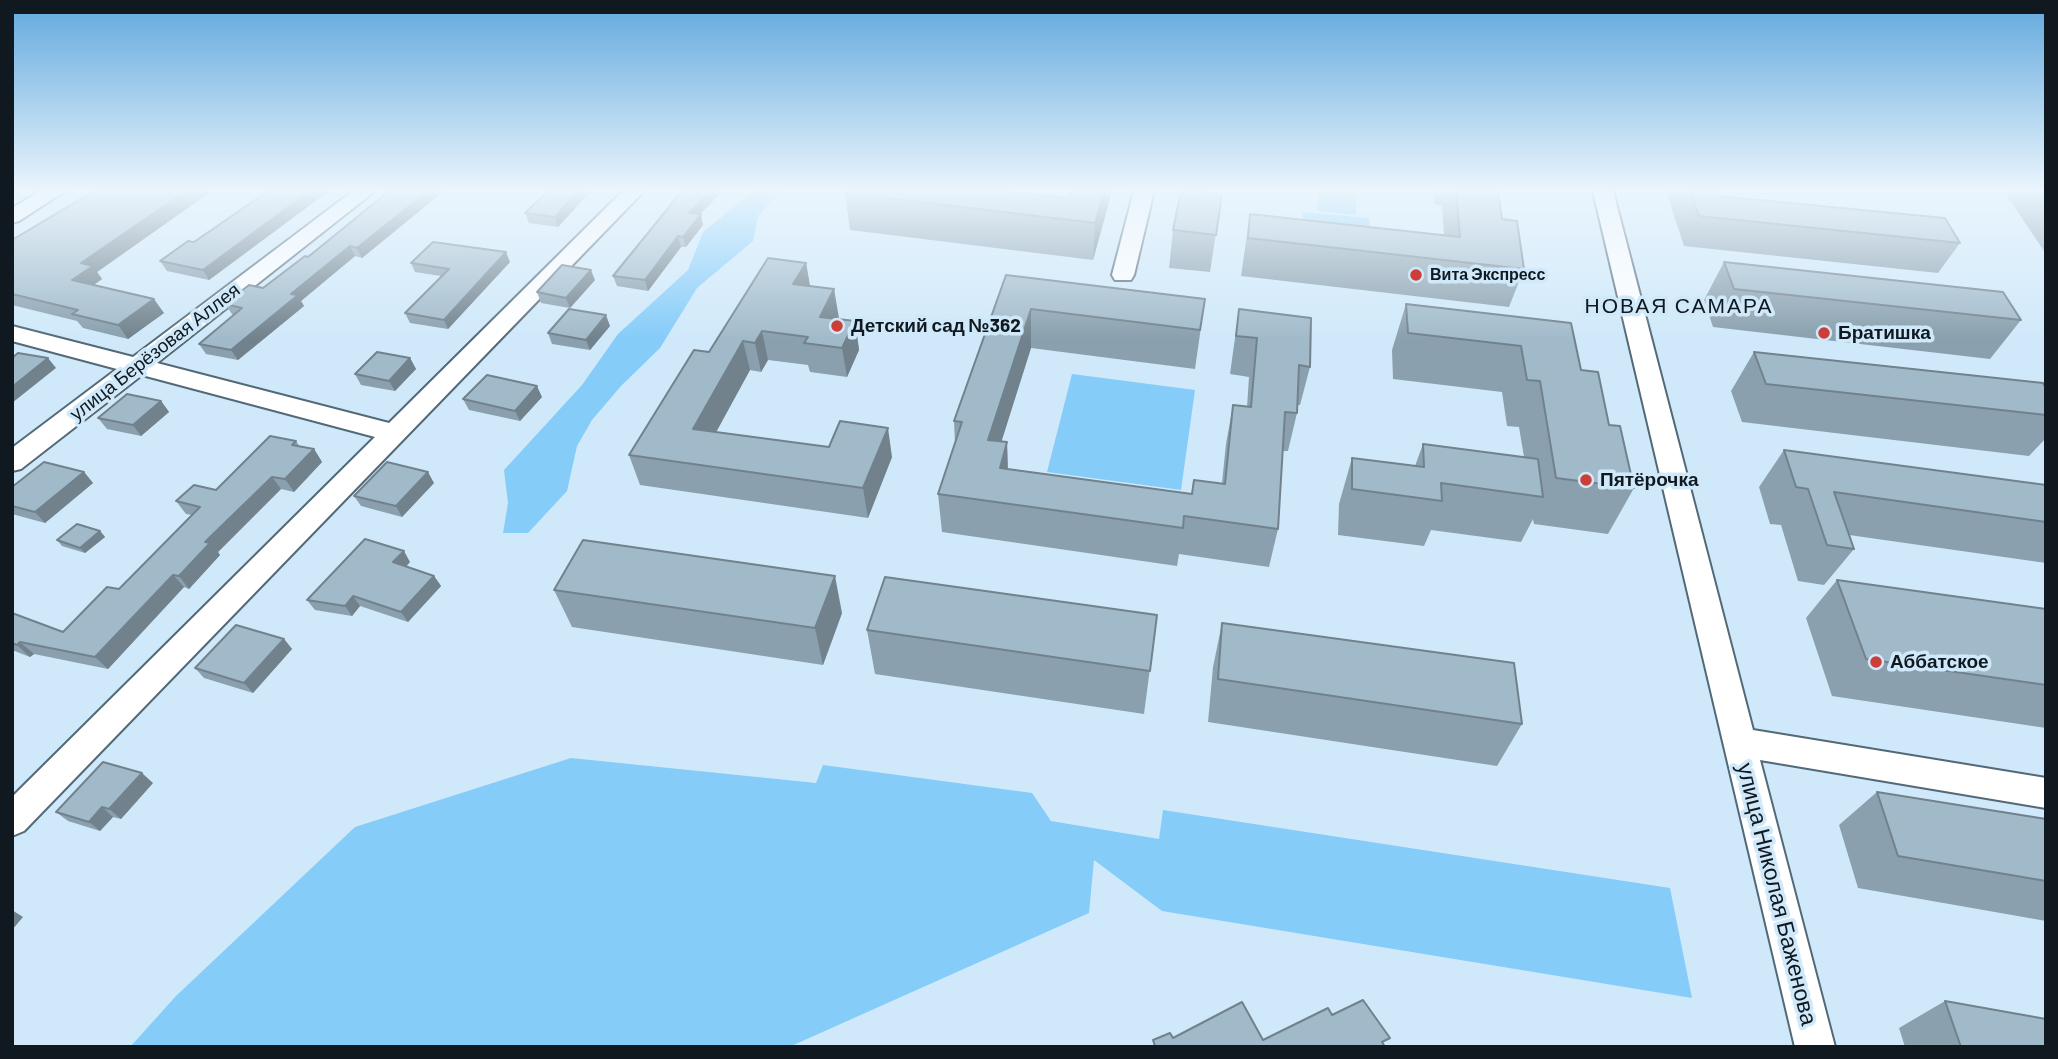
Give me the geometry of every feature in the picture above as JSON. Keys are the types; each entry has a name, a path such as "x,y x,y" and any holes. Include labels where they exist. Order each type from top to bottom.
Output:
{"street":[{"name":"улица Берёзовая Аллея","path":"12,462 300,240"},
{"path":"12,820 585,240"},
{"path":"1123,275 1132,240"},
{"name":"улица Николая Баженова","path":"1614,240 1815,1047"},
{"path":"12,333 139,364 393,433"},
{"name":"улица Николая Баженова","path":"1739,742 2046,793"}],"shaded area":[{"path":"700,240 753,240 697,288 660,348 621,386 592,420 577,446 567,491 528,533 503,533 508,503 504,470 582,385 618,334 688,270"},
{"path":"1072,374 1195,390 1181,490 1047,472"},
{"path":"571,758 816,783 823,765 1032,793 1051,821 1159,839 1163,810 1670,888 1692,998 1162,911 1094,860 1089,913 789,1047 130,1047 176,996 355,827"}],"building":[{"path":"12,240 114,240 81,263 93,266 72,280 154,299 118,325 72,314 78,310 12,294"},
{"path":"243,240 203,270 160,261 188,241"},
{"path":"328,240 366,240 357,248 350,246 291,294 298,295 231,350 199,344 242,308 225,304 249,285 263,288 305,256 308,257"},
{"path":"642,240 675,240 645,280 613,276"},
{"path":"1270,240 1520,240 1524,269"},
{"path":"433,242 506,252 444,320 405,313 449,269 411,263"},
{"path":"768,258 806,263 793,284 834,289 820,317 855,321 842,348 804,343 808,337 762,331 755,343 743,341 693,429 829,447 840,421 888,428 863,488 629,455 694,350 709,352"},
{"path":"1724,262 2003,292 2021,320 1734,289"},
{"path":"562,265 591,270 566,298 537,292"},
{"path":"1006,275 1205,299 1200,330 1031,309 988,440 1007,442 1000,468 1192,494 1194,480 1225,484 1233,405 1251,407 1257,338 1236,336 1239,309 1311,318 1310,367 1299,365 1297,413 1285,412 1278,529 1184,516 1183,528 938,494 962,422 954,421"},
{"path":"1406,304 1571,323 1581,370 1598,372 1609,425 1620,426 1634,488 1556,478 1540,381 1527,380 1521,346 1408,333"},
{"path":"569,309 606,315 586,340 548,333"},
{"path":"377,352 410,358 389,381 355,374"},
{"path":"1754,352 2043,383 2046,388 2046,415 1766,384"},
{"path":"18,353 48,358 12,387 12,358"},
{"path":"487,375 537,386 515,411 463,399"},
{"path":"127,394 161,401 133,425 98,418"},
{"path":"270,436 296,441 292,445 314,449 285,479 272,477 205,542 210,543 179,576 173,575 95,657 20,642 17,645 12,643 12,613 63,632 107,587 119,589 200,507 176,501 194,485 216,490"},
{"path":"1423,444 1538,459 1543,497 1441,483 1442,501 1352,489 1352,458 1424,467"},
{"path":"1784,450 2046,485 2046,522 1834,492 1854,549 1827,545 1808,489 1796,487"},
{"path":"44,462 84,472 35,512 12,506 12,487"},
{"path":"387,462 428,472 396,506 354,496"},
{"path":"77,524 100,531 80,548 57,540"},
{"path":"365,539 404,551 393,562 434,576 401,612 353,596 345,606 307,600"},
{"path":"583,540 835,576 815,628 554,590"},
{"path":"885,577 1157,615 1150,671 867,630"},
{"path":"1837,580 2046,609 2046,685 1866,659"},
{"path":"1222,623 1514,663 1522,724 1218,679"},
{"path":"236,625 284,639 244,683 195,668"},
{"path":"103,762 142,773 109,809 102,807 89,822 56,812"},
{"path":"1877,792 2046,819 2046,881 1898,856"},
{"path":"1363,1000 1390,1038 1382,1042 1385,1047 1153,1047 1153,1040 1170,1033 1173,1038 1242,1002 1263,1040 1328,1008 1332,1015"},
{"path":"1945,1001 2046,1019 2046,1047 1961,1047"}],"place":[{"name":"Вита Экспресс","path":"1416,275"},
{"name":"Детский сад №362","path":"837,326"},
{"name":"Братишка","path":"1824,333"},
{"name":"Пятёрочка","path":"1586,480"},
{"name":"Аббатское","path":"1876,662"}],"district":[{"name":"НОВАЯ САМАРА","path":"1679,306"}]}
